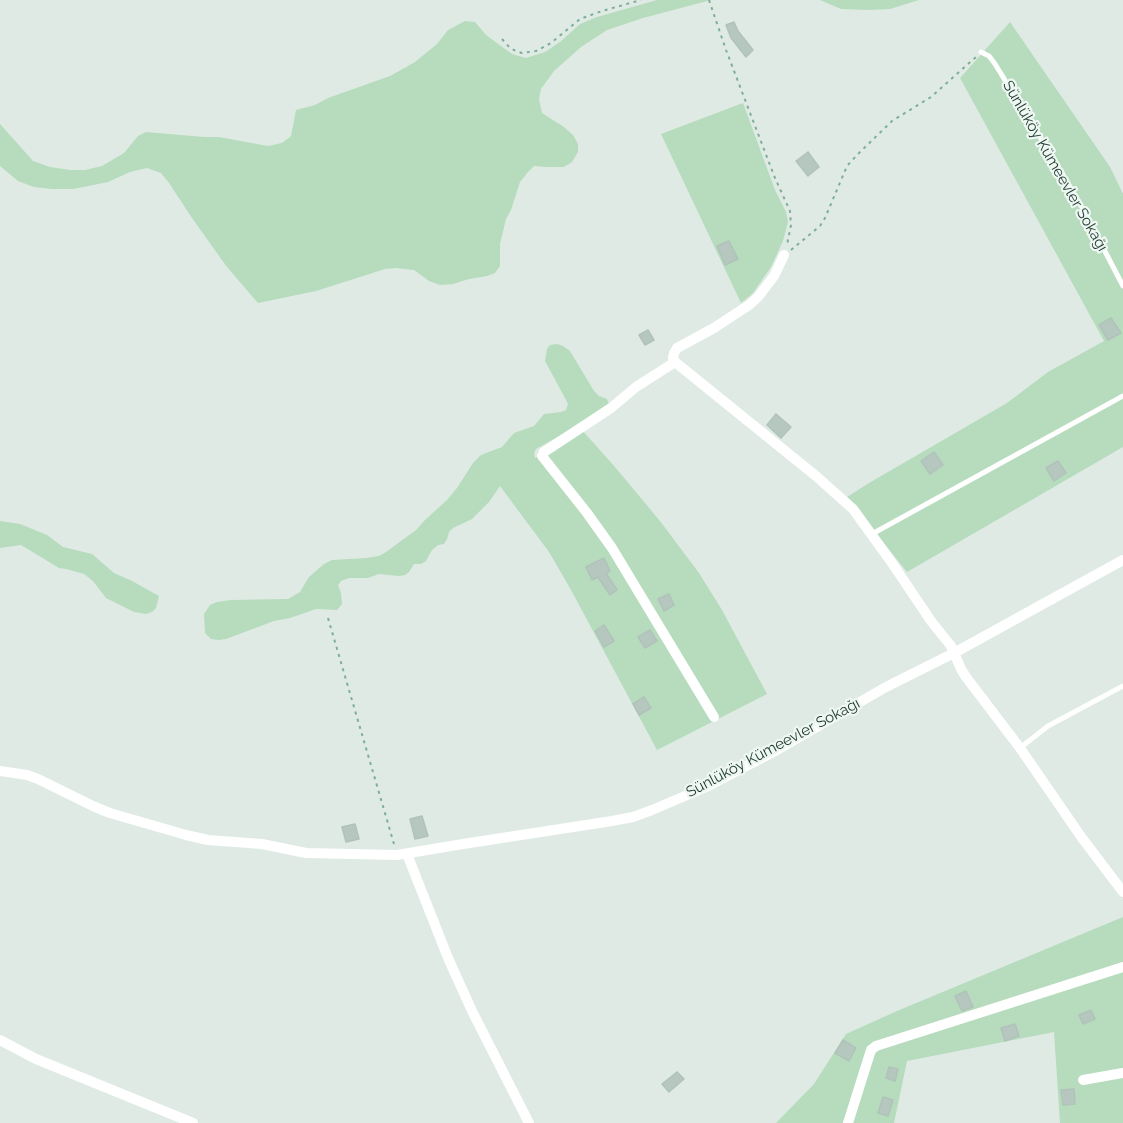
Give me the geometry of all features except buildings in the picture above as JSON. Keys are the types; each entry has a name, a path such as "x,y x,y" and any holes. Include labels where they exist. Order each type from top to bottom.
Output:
{"street":[{"path":"784,255 774,276 758,297 736,314 677,348 673,358 675,362 831,488 853,509 921,608 951,646 966,676 1123,892"},
{"path":"675,362 643,382 611,408 544,452 542,456 612,548 714,717"},
{"name":"Sünlüköy Kümeevler Sokağı","path":"0,771 38,779 110,813 208,840 262,844 306,853 402,855 612,821 652,810 716,782 777,750 886,687 954,653 1123,560"},
{"path":"402,855 472,1011 529,1123"},
{"path":"848,1123 871,1050 876,1046 1123,968"},
{"path":"0,1040 36,1059 193,1123"},
{"path":"1083,1080 1123,1073"}],"lane":[{"name":"Sünlüköy Kümeevler Sokağı","path":"981,52 989,56 995,64 1056,162 1123,286"},
{"path":"872,535 1123,396"},
{"path":"1020,748 1048,726 1123,686"}],"path":[{"path":"502,39 516,51 522,53 536,51 551,43 580,19 641,0"},
{"path":"709,0 726,50 792,217 784,255"},
{"path":"784,255 820,226 847,166 858,154 892,121 931,98 981,52"},
{"path":"328,618 402,855"}],"green space":[{"path":"657,0 711,0 607,30 581,47 554,71 541,89 539,99 542,113 573,135 578,144 578,152 572,162 564,167 534,166 520,182 506,219 500,244 500,266 495,273 487,276 440,285 429,281 414,270 385,269 316,291 258,303 227,267 161,173 147,168 130,172 108,182 73,189 52,189 34,187 18,181 0,166 0,124 33,161 50,167 70,170 85,170 102,166 124,153 138,136 146,132 219,137 268,146 282,143 291,136 296,110 390,76 415,62 437,44 448,30 465,21 475,22 486,35 512,54 526,58 545,52 580,24"},
{"path":"820,0 919,0 890,9 868,10 841,9"},
{"path":"1010,22 1110,167 1123,194 1123,447 907,572 847,497 1007,403 1048,372 1104,341 960,78"},
{"path":"743,103 788,222 783,241 771,267 753,293 741,303 661,134"},
{"path":"557,344 570,351 594,391 607,399 609,404 584,422 536,449 535,458 582,430 660,521 699,573 722,610 767,694 657,750 549,552 500,486 489,502 472,519 453,528 444,544 432,550 426,561 414,564 405,575 379,574 368,578 349,578 341,581 338,585 342,604 337,610 316,609 274,621 226,639 211,639 205,633 204,614 210,605 231,600 288,599 300,592 309,577 332,560 366,558 379,556 386,552 416,530 447,500 481,455 502,447 514,433 534,426 544,414 566,410 568,404 545,361 547,349 550,345"},
{"path":"0,521 20,524 47,535 63,547 92,554 114,573 159,596 156,608 146,614 134,612 106,598 93,581 84,574 59,568 21,545 0,548"},
{"path":"1123,917 1123,1123 1060,1123 1054,1032 907,1061 894,1123 776,1123 814,1084 846,1034"}]}
